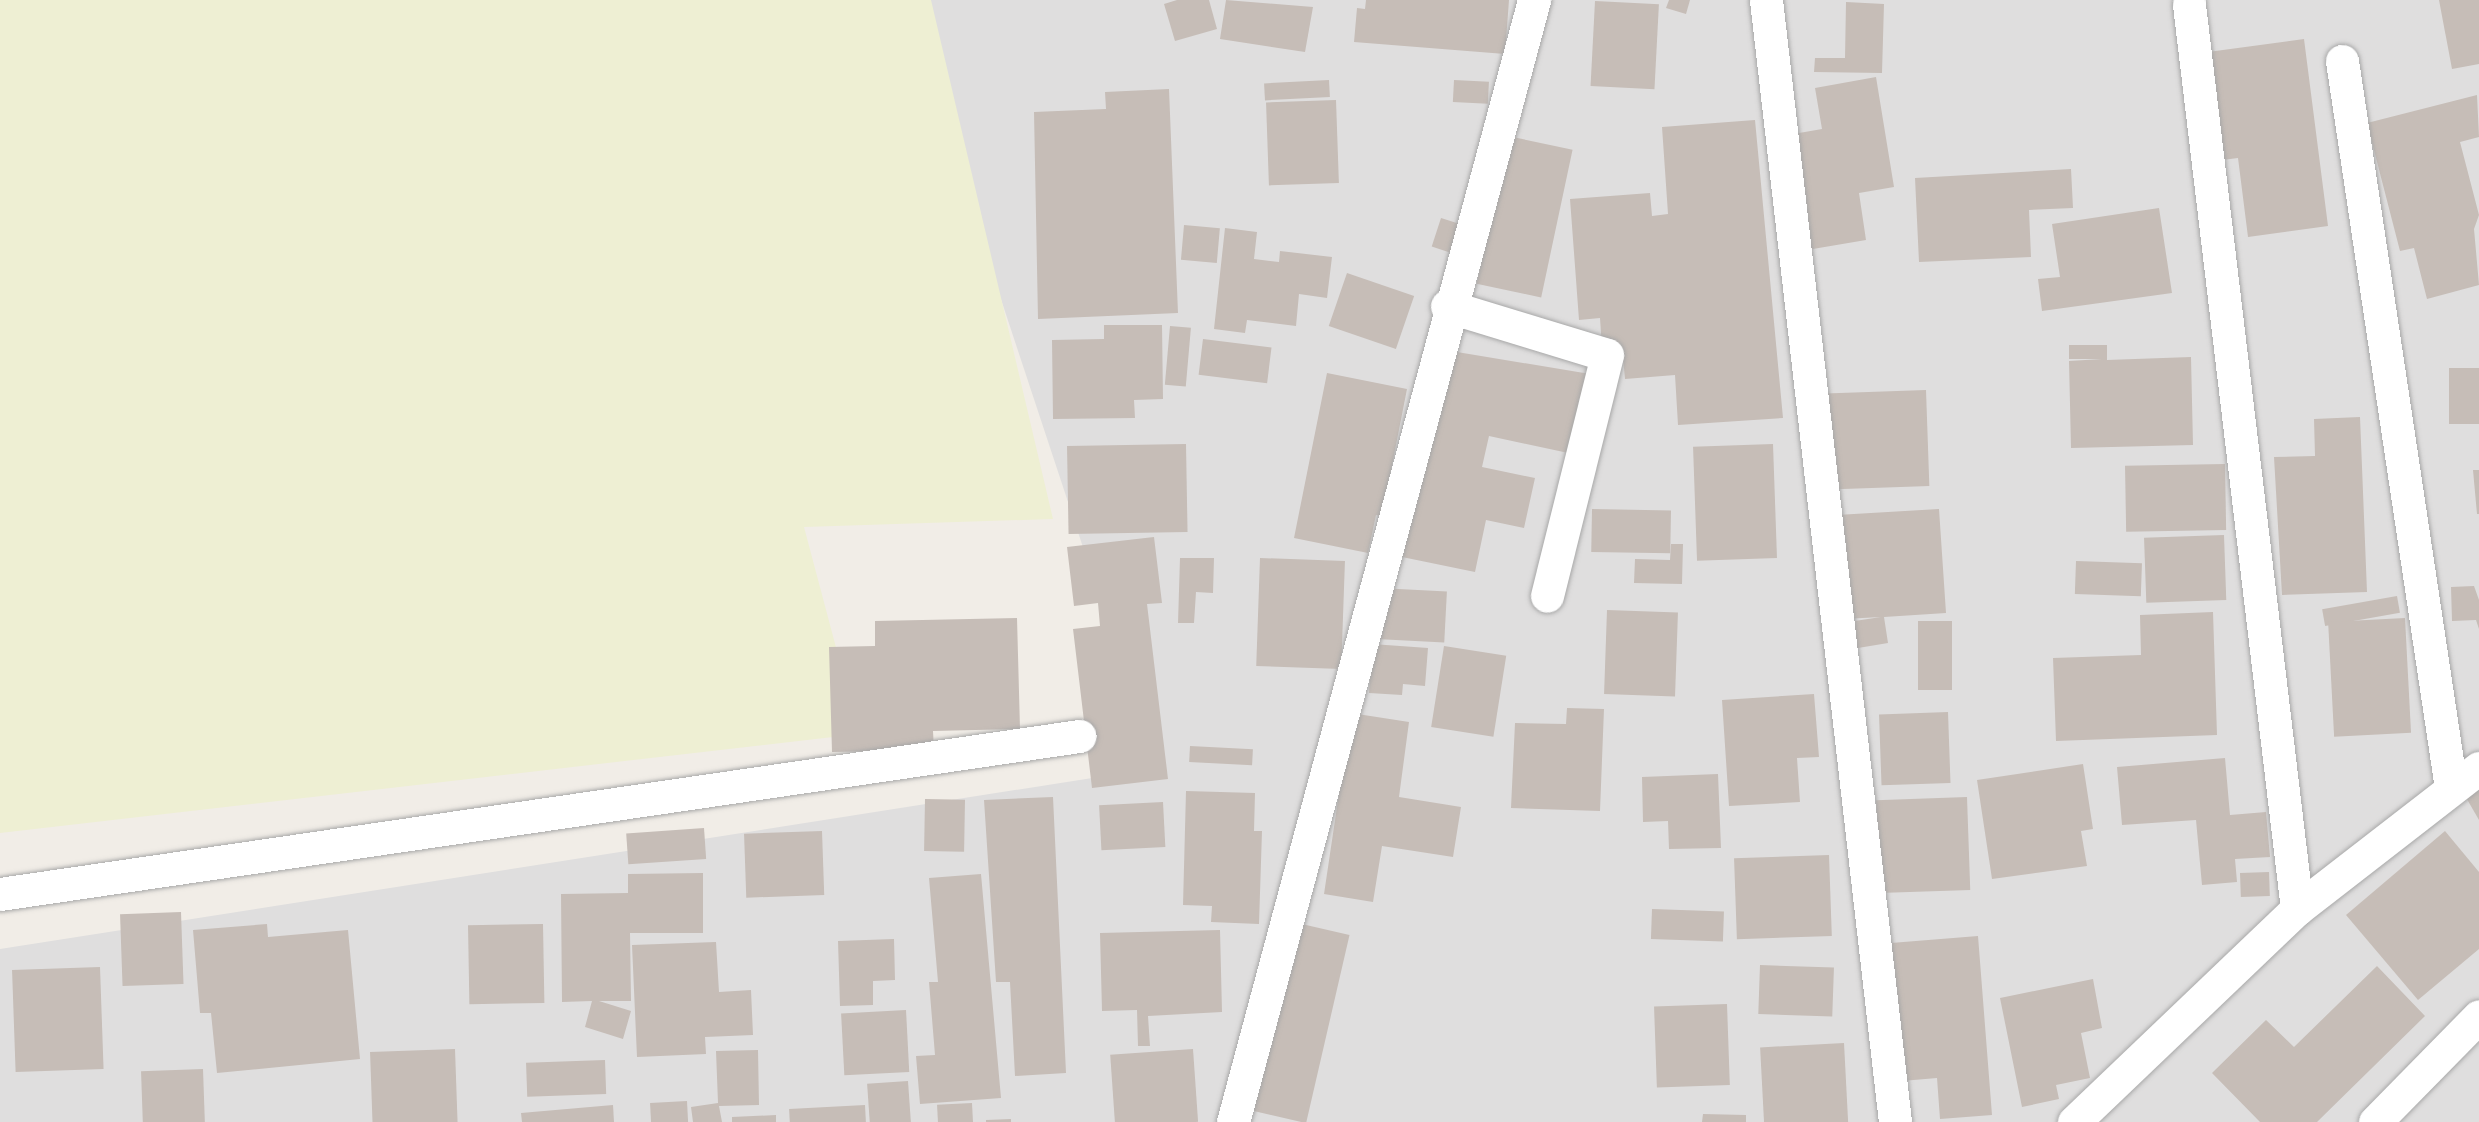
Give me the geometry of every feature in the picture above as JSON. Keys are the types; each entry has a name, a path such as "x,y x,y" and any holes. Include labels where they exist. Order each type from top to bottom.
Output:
{"street":[{"path":"1233,1122 1448,306 1534,0"},
{"path":"1766,0 1895,1122"},
{"path":"2189,3 2297,909"},
{"path":"2342,61 2451,788"},
{"path":"1448,306 1607,355 1546,596"},
{"path":"0,894 1079,736"},
{"path":"2074,1122 2297,909 2479,768"},
{"path":"2375,1122 2479,1016"}],"shaded area":[{"path":"902,0 2479,0 2479,1122 0,1122 0,949 1156,768"}],"green space":[{"path":"0,0 931,0 1053,519 804,527 859,734 0,833"}],"building":[{"path":"1177,0 1209,0 1217,29 1175,41 1164,4"},
{"path":"1226,0 1313,7 1305,52 1220,39"},
{"path":"1366,0 1509,0 1505,54 1354,42 1357,8 1365,9"},
{"path":"1669,0 1690,0 1686,14 1666,8"},
{"path":"2439,0 2479,0 2479,64 2452,69"},
{"path":"1595,1 1659,4 1654,89 1591,86"},
{"path":"1846,2 1884,4 1882,73 1814,72 1815,58 1845,58"},
{"path":"2304,39 2328,226 2248,237 2238,158 2222,160 2208,52"},
{"path":"1876,77 1894,187 1859,193 1866,240 1801,251 1782,136 1822,129 1815,88"},
{"path":"1329,80 1330,97 1265,100 1264,83"},
{"path":"1454,80 1489,82 1488,104 1453,102"},
{"path":"1169,89 1178,313 1038,319 1034,112 1106,109 1105,92"},
{"path":"2477,95 2479,137 2460,142 2479,215 2474,229 2479,285 2427,299 2414,248 2400,251 2367,123"},
{"path":"1336,100 1339,183 1269,185 1266,102"},
{"path":"1755,120 1783,418 1678,425 1675,375 1625,379 1622,347 1602,348 1600,318 1579,320 1570,199 1650,193 1652,216 1668,214 1662,127"},
{"path":"1508,136 1573,150 1541,297 1477,284"},
{"path":"2071,169 2073,208 2029,210 2031,257 1919,262 1915,178"},
{"path":"2159,208 2172,293 2042,311 2038,279 2060,277 2052,224"},
{"path":"1441,218 1459,224 1450,252 1432,247"},
{"path":"1184,225 1220,228 1217,263 1181,260"},
{"path":"1225,228 1257,232 1254,259 1279,262 1280,251 1332,257 1327,298 1299,294 1296,326 1247,320 1245,333 1214,329"},
{"path":"1347,273 1414,296 1396,349 1329,326"},
{"path":"1104,325 1162,325 1163,399 1134,400 1135,418 1053,419 1052,340 1104,339"},
{"path":"1170,326 1191,328 1186,387 1165,385"},
{"path":"1203,339 1271,347 1267,383 1199,375"},
{"path":"2069,345 2107,345 2107,360 2191,357 2193,445 2071,448 2069,361 2102,359 2069,359"},
{"path":"1445,350 1590,374 1573,454 1489,436 1482,467 1535,478 1524,528 1486,520 1475,572 1402,557"},
{"path":"2449,368 2479,368 2479,424 2449,424"},
{"path":"1327,373 1407,389 1382,516 1376,515 1368,553 1294,538"},
{"path":"1926,390 1929,486 1821,490 1818,394"},
{"path":"2360,417 2367,592 2282,595 2274,457 2315,456 2314,419"},
{"path":"1186,444 1188,532 1069,534 1067,446"},
{"path":"1773,444 1777,558 1697,561 1693,447"},
{"path":"2225,464 2226,530 2126,532 2125,466"},
{"path":"2473,470 2479,470 2479,514 2477,514"},
{"path":"1592,509 1671,510 1670,553 1591,552"},
{"path":"1939,509 1946,613 1884,617 1888,643 1852,649 1848,622 1881,617 1844,619 1837,515"},
{"path":"2224,535 2226,600 2146,603 2144,538"},
{"path":"1154,537 1162,603 1147,604 1168,779 1092,788 1073,629 1100,626 1098,603 1074,606 1067,547"},
{"path":"1671,544 1683,544 1682,584 1634,583 1635,559 1670,560"},
{"path":"1180,558 1214,558 1213,593 1196,592 1194,623 1178,623"},
{"path":"1260,558 1345,561 1341,669 1256,666"},
{"path":"2076,561 2142,563 2141,596 2075,594"},
{"path":"2474,586 2479,600 2479,629 2476,620 2452,621 2451,587"},
{"path":"1379,588 1447,592 1444,642 1376,639"},
{"path":"2397,596 2400,613 2325,626 2322,609"},
{"path":"1607,610 1678,612 1675,696 1604,694"},
{"path":"2213,612 2217,735 2056,741 2053,658 2141,655 2140,615"},
{"path":"1017,618 1020,729 933,731 934,750 832,752 829,647 875,646 875,621"},
{"path":"2405,618 2411,733 2334,737 2328,622"},
{"path":"1918,621 1952,621 1952,690 1918,690"},
{"path":"1372,644 1428,648 1425,686 1403,684 1402,695 1369,693"},
{"path":"1444,646 1506,656 1493,737 1431,727"},
{"path":"1814,694 1819,757 1797,758 1800,802 1729,806 1722,700"},
{"path":"1567,708 1604,709 1600,811 1511,808 1515,723 1566,724"},
{"path":"1948,712 1950,783 1882,785 1879,714"},
{"path":"1351,713 1409,722 1399,797 1461,807 1453,857 1382,846 1373,902 1324,894"},
{"path":"1190,746 1253,749 1252,765 1189,762"},
{"path":"2225,758 2230,815 2266,812 2270,857 2235,859 2237,882 2202,885 2196,820 2122,825 2117,767"},
{"path":"2083,764 2093,829 2081,831 2087,866 1992,879 1977,780"},
{"path":"1718,774 1721,848 1669,849 1668,821 1643,822 1642,777"},
{"path":"2479,785 2479,820 2464,794"},
{"path":"1186,791 1255,793 1254,831 1262,831 1259,924 1211,922 1212,906 1183,905"},
{"path":"1053,797 1066,1073 1015,1076 1010,982 996,982 984,800"},
{"path":"1967,797 1970,890 1879,893 1876,800"},
{"path":"925,799 965,800 964,852 924,851"},
{"path":"1163,802 1165,847 1101,850 1099,805"},
{"path":"704,828 706,859 628,864 626,833"},
{"path":"822,831 824,895 746,898 744,834"},
{"path":"2445,831 2479,872 2479,949 2418,1000 2346,915"},
{"path":"1829,855 1832,936 1737,939 1734,858"},
{"path":"2269,872 2270,896 2241,897 2240,873"},
{"path":"703,873 703,933 630,933 631,1001 599,1001 631,1011 623,1039 585,1027 592,1001 562,1002 561,894 628,893 628,874"},
{"path":"981,874 1001,1098 920,1104 916,1056 935,1055 929,982 938,982 929,878"},
{"path":"1652,909 1724,912 1723,941 1651,939"},
{"path":"181,912 184,984 123,986 120,914"},
{"path":"1293,922 1350,935 1306,1122 1250,1110"},
{"path":"267,924 268,937 348,930 360,1059 217,1073 211,1013 200,1013 193,930"},
{"path":"543,924 544,1003 469,1004 468,925"},
{"path":"1220,930 1222,1012 1148,1016 1150,1046 1138,1046 1137,1010 1102,1011 1100,933"},
{"path":"1978,936 1992,1115 1940,1119 1937,1078 1902,1081 1891,943"},
{"path":"894,939 895,980 873,981 873,1005 840,1006 838,941"},
{"path":"716,942 719,992 751,990 753,1035 705,1037 706,1054 637,1057 632,945"},
{"path":"1760,965 1834,968 1832,1017 1758,1014"},
{"path":"2377,966 2425,1016 2317,1122 2260,1122 2212,1073 2266,1020 2294,1047"},
{"path":"100,967 104,1069 16,1072 12,970"},
{"path":"2093,979 2102,1028 2081,1033 2090,1078 2056,1085 2059,1099 2022,1107 2000,998"},
{"path":"1727,1004 1730,1085 1657,1087 1654,1007"},
{"path":"906,1010 909,1072 844,1075 841,1013"},
{"path":"1844,1043 1848,1122 1764,1122 1760,1047"},
{"path":"455,1049 458,1122 372,1122 370,1052"},
{"path":"1193,1049 1198,1122 1115,1122 1110,1055"},
{"path":"758,1050 759,1105 719,1106 722,1122 693,1122 691,1107 718,1103 716,1051"},
{"path":"605,1060 606,1094 527,1097 526,1063"},
{"path":"203,1069 205,1122 143,1122 141,1071"},
{"path":"908,1081 911,1122 870,1122 867,1084"},
{"path":"687,1101 688,1122 651,1122 650,1103"},
{"path":"972,1103 973,1122 938,1122 937,1105"},
{"path":"613,1105 614,1122 522,1122 521,1113"},
{"path":"865,1105 866,1122 790,1122 789,1109"},
{"path":"1703,1114 1746,1115 1746,1122 1702,1122"},
{"path":"776,1115 776,1122 732,1122 732,1117"},
{"path":"1011,1119 1011,1122 986,1122 986,1120"}]}
